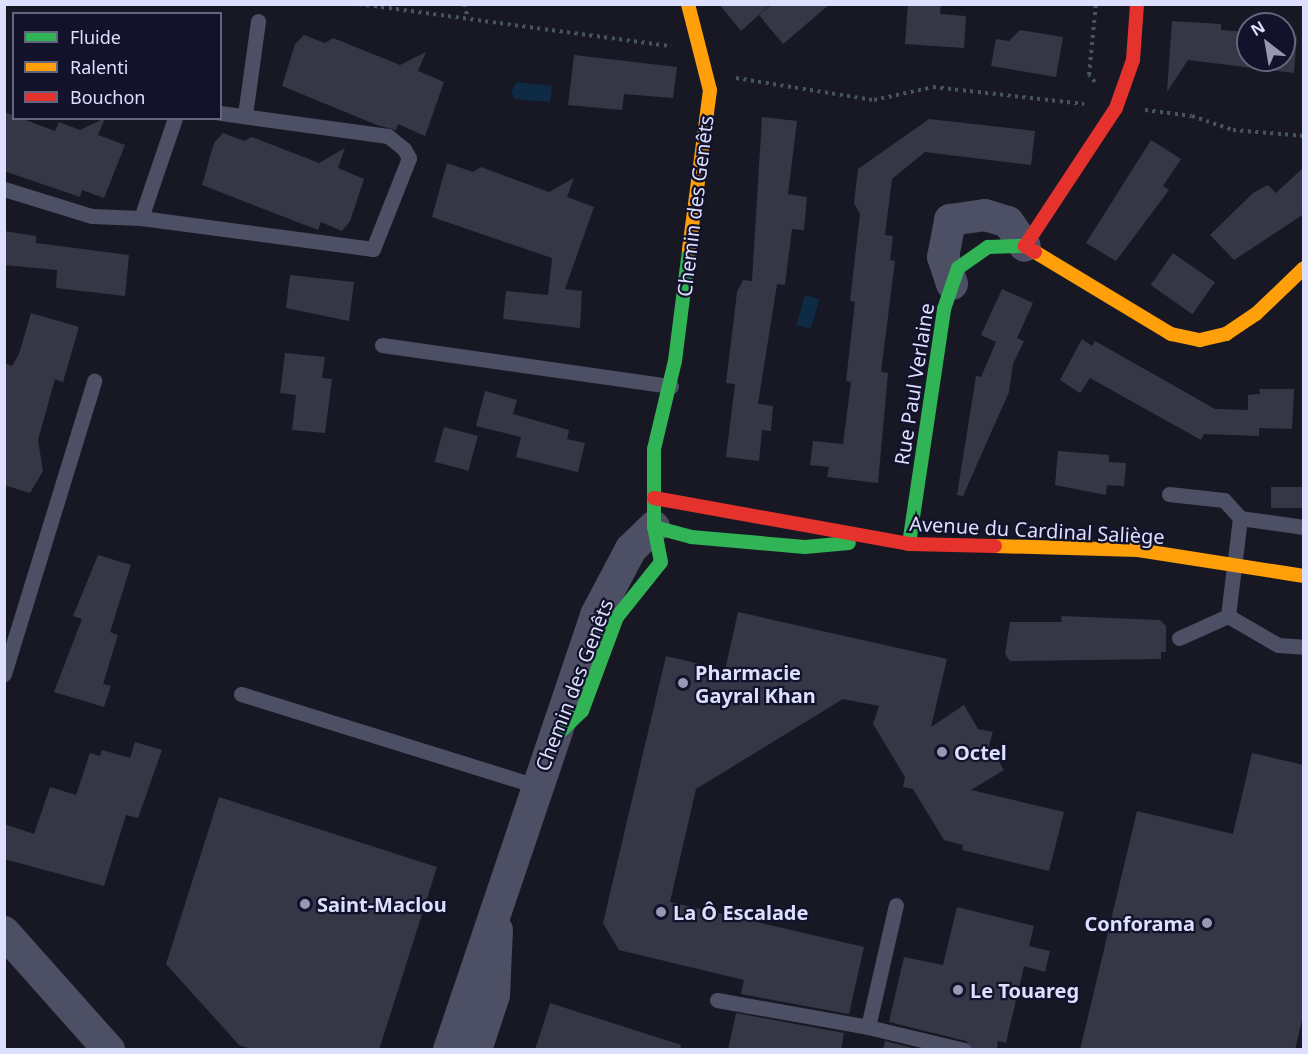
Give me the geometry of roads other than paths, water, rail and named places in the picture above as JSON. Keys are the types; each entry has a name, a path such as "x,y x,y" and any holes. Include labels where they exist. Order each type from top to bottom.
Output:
{"street":[{"name":"Chemin des Genêts","path":"449,1050 497,900 536,786 557,735 596,615 631,549 654,513 654,449 671,386 710,90 704,51 688,4"},
{"path":"1025,246 1116,108 1133,60 1137,4"},
{"path":"952,284 943,257 950,220 985,214 1008,222 1025,246 1171,333 1200,340 1226,334 1256,314 1304,268"},
{"name":"Rue Paul Verlaine","path":"909,544 952,284 958,268 988,247 1025,246"},
{"path":"654,513 875,540"},
{"path":"654,513 691,537 806,547 875,540"},
{"name":"Avenue du Cardinal Saliège","path":"875,540 909,544 1138,550 1304,576"},
{"path":"476,1050 494,995 497,900"},
{"path":"4,932 109,1050"}],"lane":[{"path":"245,115 258,21"},
{"path":"4,189 92,216 141,218 373,249 409,158 404,148 388,136 222,113"},
{"path":"141,218 174,120"},
{"path":"382,345 671,386"},
{"path":"4,674 94,381"},
{"path":"1169,494 1224,500 1240,518 1304,527"},
{"path":"1228,616 1231,565 1240,518"},
{"path":"1179,638 1228,616"},
{"path":"1228,616 1278,645 1304,647"},
{"path":"241,694 536,786"},
{"path":"868,1027 896,905"},
{"path":"717,1000 868,1027 964,1050"}],"water":[{"path":"517,82 552,86 550,102 515,99 511,91"},
{"path":"805,295 819,299 811,329 796,325"}],"place":[{"name":"Pharmacie Gayral Khan","path":"683,683"},
{"name":"Octel","path":"942,752"},
{"name":"Saint-Maclou","path":"305,904"},
{"name":"La Ô Escalade","path":"661,912"},
{"name":"Conforama","path":"1207,923"},
{"name":"Le Touareg","path":"958,990"}]}
